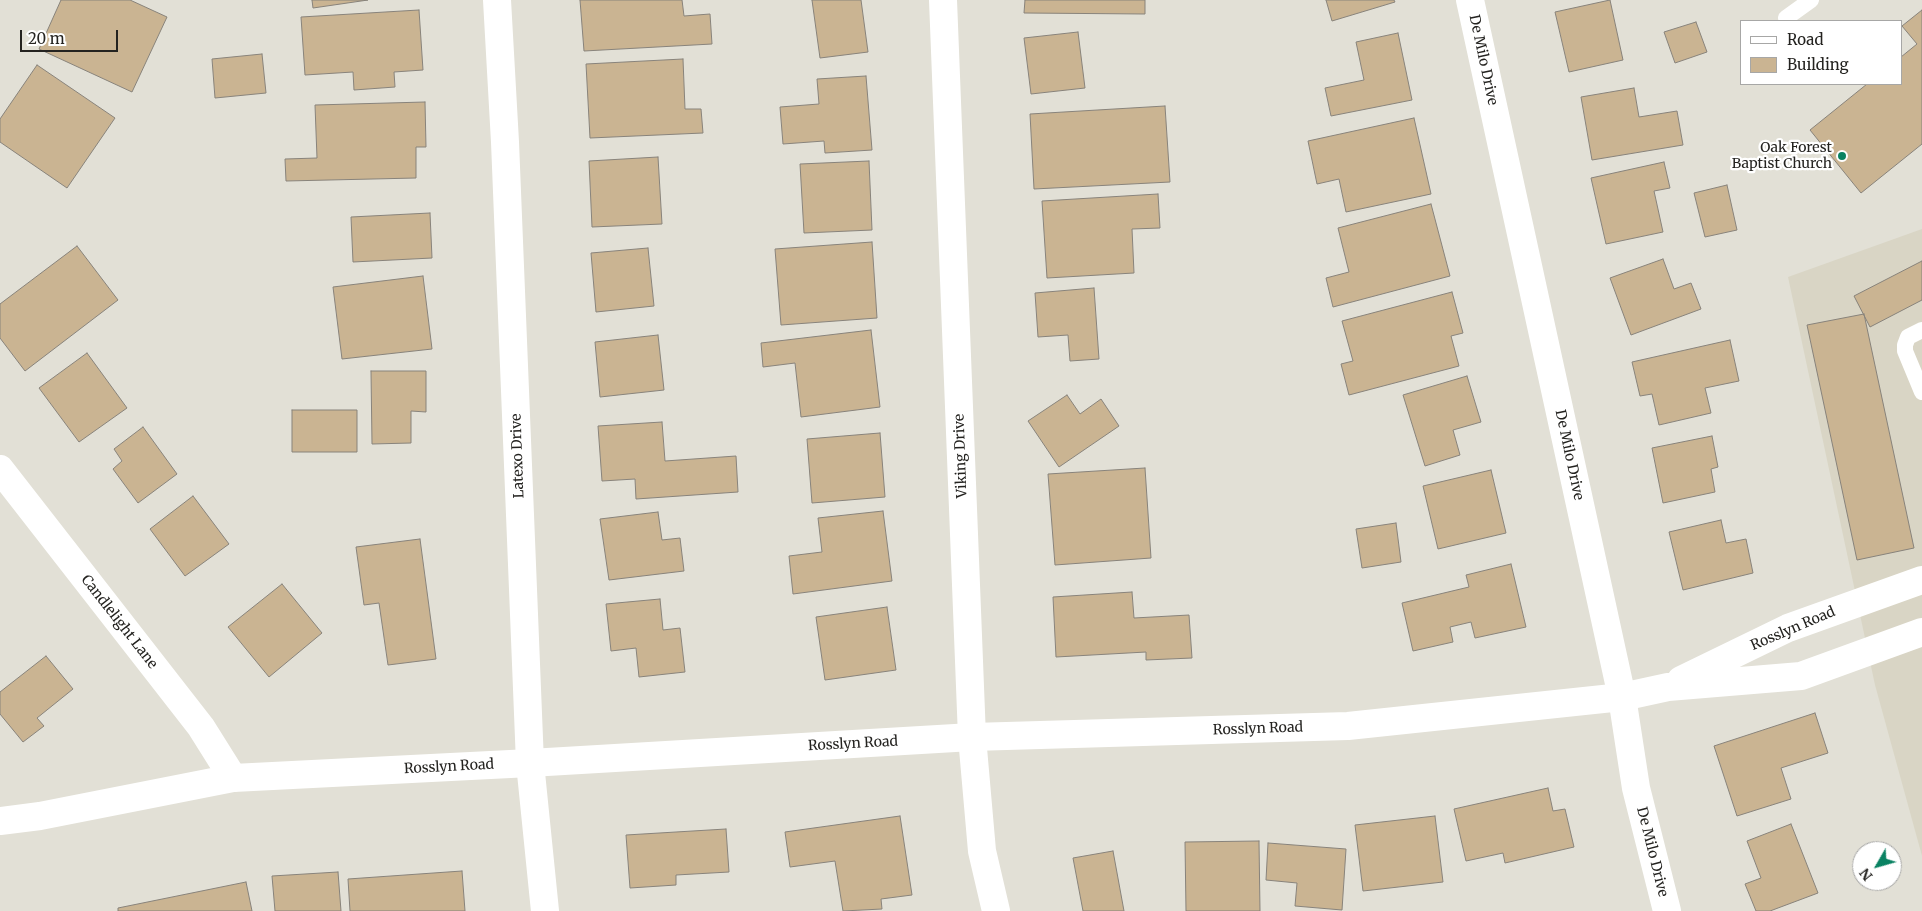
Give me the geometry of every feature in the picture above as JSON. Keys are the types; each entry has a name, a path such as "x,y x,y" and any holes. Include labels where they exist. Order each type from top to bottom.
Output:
{"street":[{"name":"Latexo Drive","path":"496,0 505,142 530,763 545,911"},
{"name":"Viking Drive","path":"943,0 972,737 982,851 996,911"},
{"name":"De Milo Drive","path":"1470,0 1622,697 1636,788 1667,911"},
{"name":"Candlelight Lane","path":"0,469 201,726 234,778"},
{"name":"Rosslyn Road","path":"1668,687 1788,628 1922,580"},
{"name":"Rosslyn Road","path":"0,821 40,816 234,778 972,737 1348,726 1622,697 1668,687 1801,676 1922,632"},
{"name":"Rosslyn Road","path":"0,835 40,816"}],"lane":[{"path":"1786,18 1811,0"},
{"path":"1922,330 1908,338 1905,345 1905,351 1922,392"}],"shaded area":[{"path":"1922,229 1922,856 1875,685 1788,277"}],"building":[{"path":"61,0 130,0 167,17 132,92 39,49"},
{"path":"312,0 368,0 313,8"},
{"path":"580,0 682,0 684,16 710,14 712,44 584,51"},
{"path":"812,0 861,0 868,52 820,58"},
{"path":"1025,0 1145,0 1145,14 1024,13"},
{"path":"1326,0 1394,0 1395,2 1332,21"},
{"path":"1610,0 1623,60 1569,72 1555,12"},
{"path":"419,10 423,70 394,72 395,87 354,90 353,72 305,75 301,17"},
{"path":"1922,10 1922,144 1861,193 1810,130 1866,85 1902,85 1902,56 1917,44 1902,26"},
{"path":"1696,22 1707,52 1675,63 1664,32"},
{"path":"1078,32 1085,88 1031,94 1024,38"},
{"path":"1398,33 1412,100 1331,116 1325,88 1364,80 1356,42"},
{"path":"262,54 266,93 215,98 212,59"},
{"path":"683,59 685,109 701,109 703,133 590,138 586,64"},
{"path":"37,65 115,118 67,188 0,142 0,119"},
{"path":"866,76 872,150 825,153 824,141 783,144 780,107 819,104 817,79"},
{"path":"1634,88 1639,117 1677,111 1683,145 1592,160 1581,97"},
{"path":"425,102 426,147 416,147 416,178 286,181 285,159 317,158 315,105"},
{"path":"1165,106 1170,182 1034,189 1030,114"},
{"path":"1414,118 1431,194 1346,212 1339,179 1317,184 1308,141"},
{"path":"658,157 662,224 592,227 589,161"},
{"path":"869,161 872,230 804,233 800,164"},
{"path":"1664,162 1670,188 1654,191 1663,232 1606,244 1591,178"},
{"path":"1727,185 1737,230 1705,237 1694,193"},
{"path":"1158,194 1160,228 1132,229 1134,273 1047,278 1042,201"},
{"path":"1431,204 1450,276 1333,307 1326,278 1349,272 1338,228"},
{"path":"430,213 432,258 353,262 351,217"},
{"path":"872,242 877,318 781,325 775,249"},
{"path":"77,246 118,300 25,371 0,338 0,304"},
{"path":"648,248 654,306 596,312 591,253"},
{"path":"1663,259 1674,289 1691,283 1701,309 1631,335 1610,278"},
{"path":"1922,261 1922,300 1870,327 1854,296"},
{"path":"423,276 432,349 342,359 333,287"},
{"path":"1094,288 1099,359 1070,361 1068,335 1038,337 1035,293"},
{"path":"1452,292 1463,333 1451,336 1459,366 1349,395 1341,364 1353,361 1342,321"},
{"path":"1864,314 1914,548 1857,560 1807,325"},
{"path":"871,330 880,407 801,417 795,363 763,367 761,343"},
{"path":"658,335 664,390 600,397 595,342"},
{"path":"1730,340 1739,381 1705,388 1711,413 1659,425 1652,394 1640,396 1632,362"},
{"path":"87,353 127,408 79,442 39,388"},
{"path":"371,371 426,371 426,412 411,411 411,443 372,444"},
{"path":"1467,376 1481,422 1453,430 1460,455 1425,466 1403,395"},
{"path":"1067,395 1080,414 1101,399 1119,426 1059,467 1028,421"},
{"path":"292,410 357,410 357,452 292,452"},
{"path":"662,422 665,461 736,456 738,492 636,499 635,479 602,481 598,426"},
{"path":"143,427 177,474 138,503 113,469 122,461 114,449"},
{"path":"880,433 885,497 812,503 807,439"},
{"path":"1712,436 1718,467 1711,469 1715,492 1663,503 1652,448"},
{"path":"1145,468 1151,558 1055,565 1048,474"},
{"path":"1491,470 1506,533 1438,549 1423,486"},
{"path":"193,496 229,544 185,576 150,529"},
{"path":"883,511 892,581 793,594 789,556 822,552 818,518"},
{"path":"658,512 662,540 680,538 684,571 609,580 600,519"},
{"path":"1721,520 1726,543 1746,539 1753,573 1683,590 1669,532"},
{"path":"1396,523 1401,562 1362,568 1356,529"},
{"path":"420,539 436,659 388,665 379,603 364,605 356,547"},
{"path":"1511,564 1526,627 1475,638 1471,622 1450,627 1453,642 1413,651 1402,603 1469,587 1466,575"},
{"path":"282,584 322,633 269,677 228,627"},
{"path":"1132,592 1134,618 1189,615 1192,658 1146,660 1146,652 1056,657 1053,597"},
{"path":"660,599 663,630 680,628 685,672 639,677 636,648 611,651 606,604"},
{"path":"887,607 896,670 825,680 816,617"},
{"path":"46,656 73,689 37,718 44,726 23,742 0,714 0,692"},
{"path":"1815,713 1828,753 1781,768 1791,799 1737,816 1714,746"},
{"path":"1548,788 1553,811 1565,809 1574,847 1505,863 1503,853 1466,861 1454,809"},
{"path":"900,816 912,895 881,899 882,909 843,911 835,861 790,867 785,832"},
{"path":"1435,816 1443,882 1363,891 1355,825"},
{"path":"1791,824 1818,893 1770,911 1756,911 1745,884 1761,878 1747,841"},
{"path":"726,829 729,872 676,875 676,885 630,888 626,835"},
{"path":"1259,841 1260,911 1186,911 1185,842"},
{"path":"1268,843 1346,849 1342,910 1295,906 1297,883 1266,880"},
{"path":"1113,851 1124,911 1083,911 1073,858"},
{"path":"462,871 465,911 350,911 348,879"},
{"path":"338,872 341,911 275,911 272,876"},
{"path":"246,882 252,911 118,911 118,908"}],"place":[{"name":"Oak Forest Baptist Church","path":"1842,156"}]}
